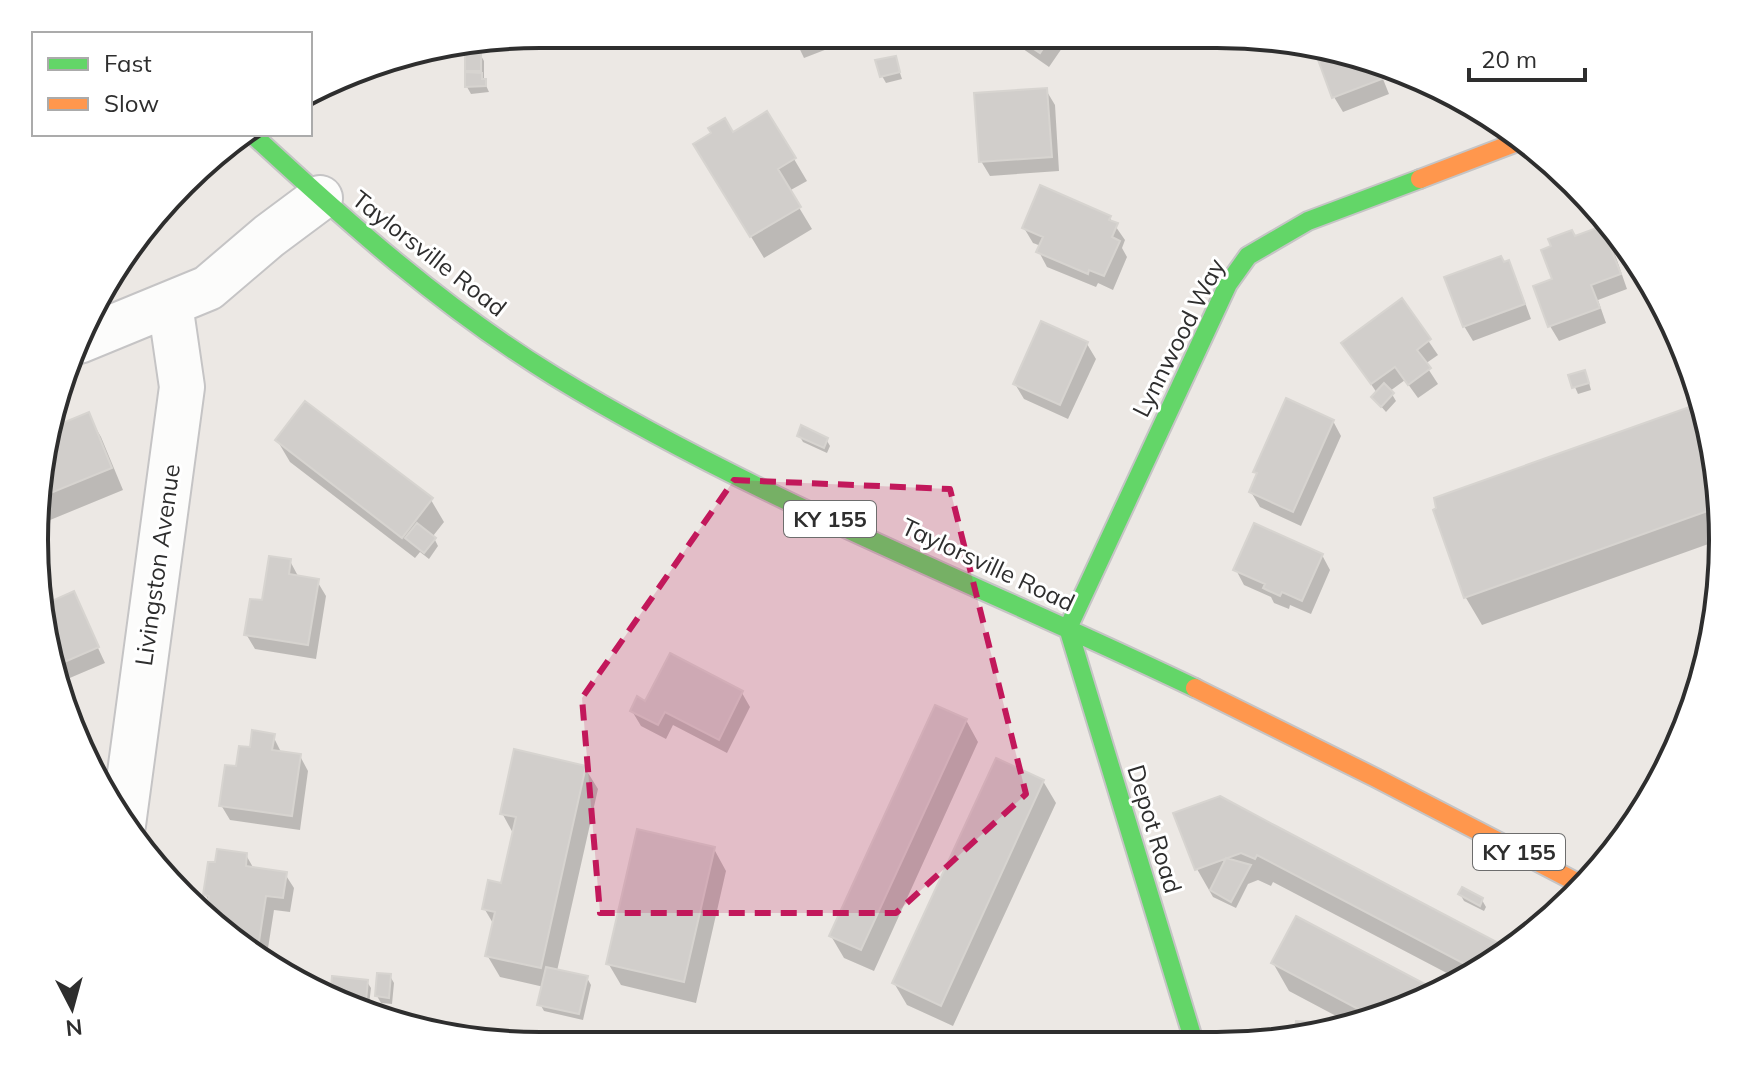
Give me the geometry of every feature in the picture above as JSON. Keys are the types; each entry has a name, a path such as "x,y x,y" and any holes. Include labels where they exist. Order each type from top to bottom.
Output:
{"main road":[{"name":"Taylorsville Road","path":"257,138 363,237 487,332 621,417 756,486 1068,628 1460,820 1572,880"},
{"name":"Lynnwood Way","path":"1068,628 1228,284 1248,256 1308,221 1510,145"},
{"name":"Depot Road","path":"1068,628 1191,1032"}],"street":[{"path":"93,335 208,288 320,198"},
{"name":"Livingston Avenue","path":"126,805 182,387 170,304"}],"highlighted area":[{"path":"734,480 950,489 1026,794 896,913 600,913 582,698"}],"building":[{"path":"481,52 481,71 465,71 465,54"},
{"path":"896,56 900,72 880,77 875,60"},
{"path":"1317,58 1381,76 1382,79 1332,98"},
{"path":"465,72 482,73 486,86 465,87"},
{"path":"1047,88 1052,157 979,162 974,93"},
{"path":"767,111 796,158 778,169 801,207 750,237 693,144 711,133 708,128 725,118 733,132"},
{"path":"1040,185 1111,216 1109,220 1118,223 1112,237 1120,241 1104,276 1089,270 1088,274 1036,252 1043,237 1022,228"},
{"path":"1597,228 1608,242 1621,274 1591,285 1600,308 1548,327 1533,286 1552,279 1541,250 1551,246 1548,239 1572,230 1575,236"},
{"path":"1501,256 1504,262 1509,260 1525,304 1463,327 1444,277"},
{"path":"1402,298 1431,339 1417,350 1431,368 1408,385 1395,367 1371,384 1341,343"},
{"path":"1041,321 1088,342 1060,405 1013,384"},
{"path":"1585,370 1589,383 1572,388 1568,375"},
{"path":"1384,383 1394,393 1381,407 1371,397"},
{"path":"1286,398 1334,420 1293,512 1249,492 1257,473 1253,472"},
{"path":"305,401 433,498 402,538 275,440"},
{"path":"1690,407 1700,444 1708,511 1464,598 1433,510 1436,508 1434,498"},
{"path":"89,412 112,468 50,493 57,444 62,423"},
{"path":"801,425 828,438 824,448 797,436"},
{"path":"417,523 436,538 424,553 405,538"},
{"path":"1254,523 1323,554 1302,601 1282,592 1280,596 1263,588 1265,584 1233,570"},
{"path":"269,556 291,559 289,574 319,579 308,645 244,635 250,599 262,600"},
{"path":"74,591 99,647 64,662 52,601"},
{"path":"670,653 743,691 719,740 665,712 658,725 630,711 637,696 645,701"},
{"path":"935,705 967,719 861,950 829,936"},
{"path":"252,730 275,734 272,750 301,754 292,816 219,806 225,765 236,766 239,746 250,747"},
{"path":"514,749 586,766 541,968 485,956 495,912 482,909 488,880 501,883 516,817 500,814"},
{"path":"996,758 1044,780 941,1006 892,983"},
{"path":"1220,796 1498,943 1465,964 1257,855 1255,859 1241,853 1195,870 1173,813"},
{"path":"637,829 715,847 684,982 606,964"},
{"path":"217,849 247,853 246,866 287,872 283,898 266,896 259,943 208,903 209,896 203,895 208,862 215,862"},
{"path":"1226,858 1251,865 1231,902 1210,890"},
{"path":"1462,887 1483,898 1480,906 1458,894"},
{"path":"1296,916 1427,985 1360,1010 1271,963"},
{"path":"546,967 588,976 579,1014 537,1005"},
{"path":"377,973 391,974 389,998 375,996"},
{"path":"332,976 368,980 366,1000 352,995 331,985"},
{"path":"1296,1021 1309,1022 1309,1024 1296,1026"}],"traffic: fast":[{"path":"257,138 435,293 554,376 631,421 790,502 1195,688"},
{"path":"1191,1032 1068,628 1228,284 1248,256 1308,221 1420,179"}],"traffic: slow":[{"path":"1420,179 1510,145"},
{"path":"1195,688 1572,880"}]}
